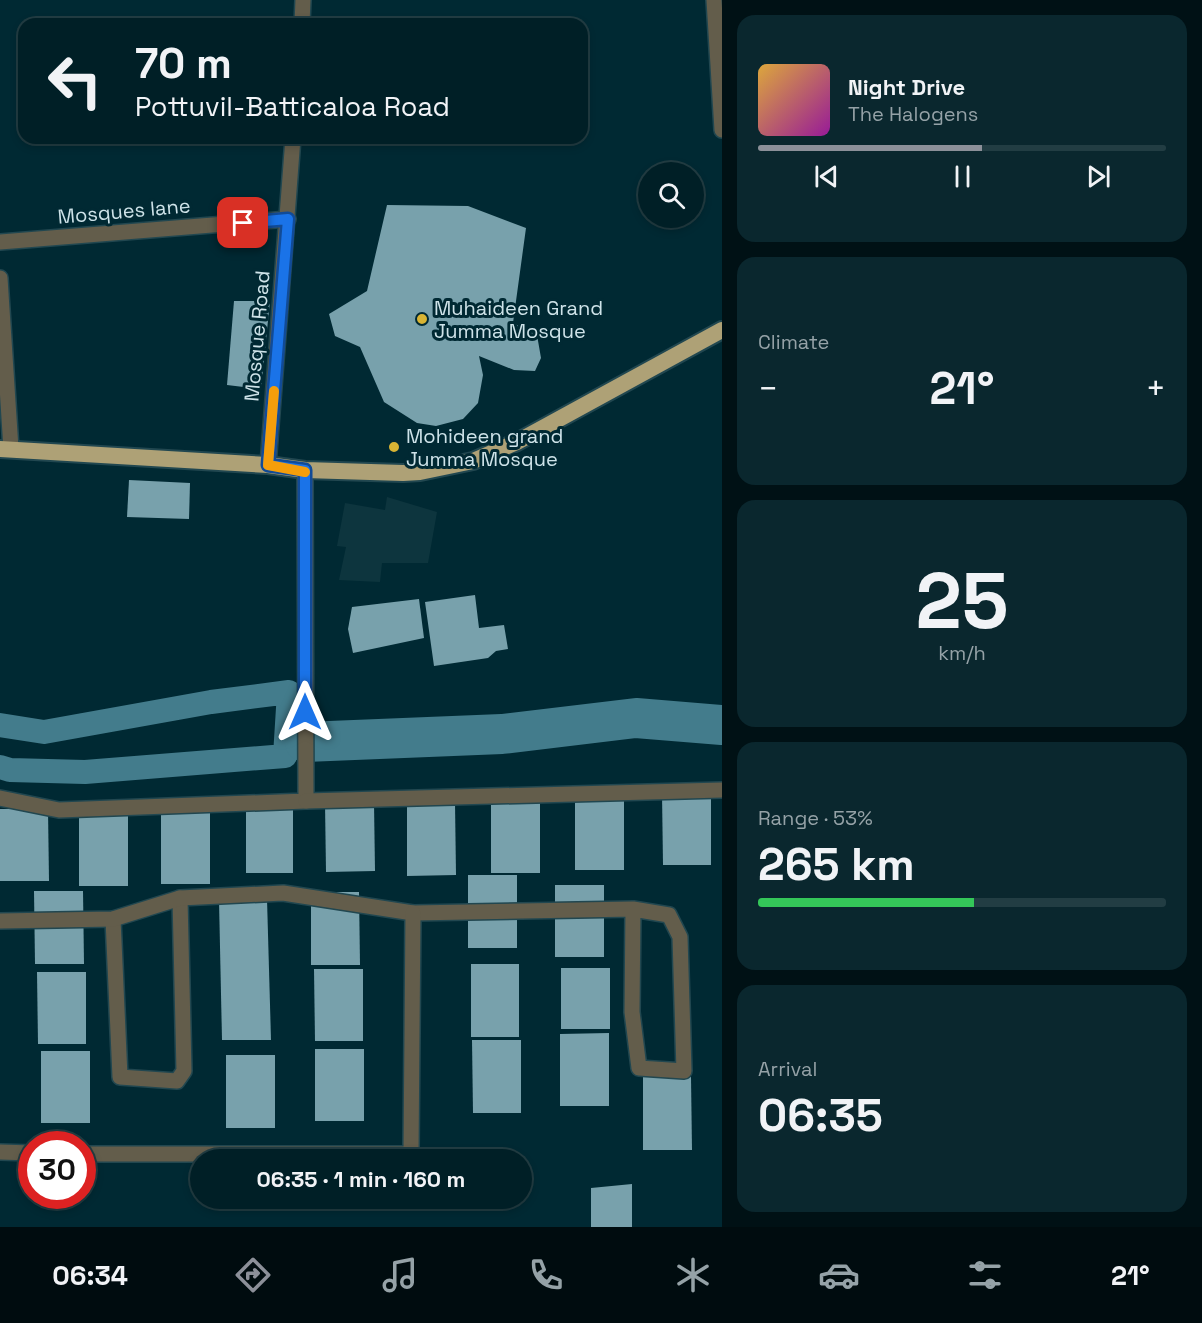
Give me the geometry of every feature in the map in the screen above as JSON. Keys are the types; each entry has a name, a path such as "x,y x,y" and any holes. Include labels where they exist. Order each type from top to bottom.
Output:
{"highway":[{"path":"6,449 268,465 305,470 420,472 473,461 517,442 722,330"}],"street":[{"path":"302,18 303,0"},
{"path":"714,0 722,130"},
{"name":"Mosque Road","path":"268,465 293,144"},
{"name":"Mosques lane","path":"0,242 288,219"},
{"path":"0,278 6,449"},
{"path":"305,470 304,783 306,801"},
{"path":"0,798 59,810 722,789"},
{"path":"0,921 113,919 180,898 283,893 413,913 633,909 669,915 680,937 684,1071 639,1068 632,1012 633,909"},
{"path":"113,919 120,1077 177,1081 184,1071 180,898"},
{"path":"96,1154 411,1154 413,913"},
{"path":"0,1152 18,1153"}],"shaded area":[{"path":"387,497 437,512 428,563 382,563 380,582 339,580 346,547 337,546 345,503 385,510"}],"building":[{"name":"Muhaideen Grand Jumma Mosque","path":"387,205 468,206 526,228 513,323 537,335 541,358 535,371 514,370 479,356 483,375 478,403 463,419 436,426 417,423 384,402 360,347 335,336 329,314 367,291"},
{"path":"234,301 270,301 261,389 227,385"},
{"path":"129,480 190,483 189,519 127,517"},
{"path":"475,595 479,628 504,625 508,649 496,651 488,658 434,666 425,602"},
{"path":"419,599 424,638 353,653 348,629 352,607"},
{"path":"662,793 711,793 711,865 663,865"},
{"path":"575,798 624,798 624,870 575,870"},
{"path":"540,800 540,873 491,873 491,801"},
{"path":"246,803 293,803 293,873 246,873"},
{"path":"325,803 374,803 375,871 326,872"},
{"path":"407,803 455,803 456,875 407,876"},
{"path":"0,809 48,809 49,881 0,881"},
{"path":"161,811 210,811 210,884 161,884"},
{"path":"79,814 128,814 128,886 79,886"},
{"path":"468,875 517,875 517,948 468,948"},
{"path":"555,885 604,885 604,957 555,957"},
{"path":"34,891 83,891 84,964 35,964"},
{"path":"311,892 359,892 360,965 311,965"},
{"path":"267,899 271,1040 222,1040 219,900"},
{"path":"471,964 519,964 519,1037 471,1037"},
{"path":"561,968 610,968 610,1029 561,1029"},
{"path":"314,969 363,969 363,1041 315,1041"},
{"path":"37,972 86,972 86,1044 38,1044"},
{"path":"609,1033 609,1106 560,1106 560,1034"},
{"path":"472,1040 521,1040 521,1113 473,1113"},
{"path":"315,1049 364,1049 364,1121 315,1121"},
{"path":"41,1051 90,1051 90,1123 41,1123"},
{"path":"226,1055 275,1055 275,1128 226,1128"},
{"path":"643,1077 691,1077 692,1150 643,1150"},
{"path":"632,1184 632,1227 591,1227 591,1188"}],"waterway":[{"path":"0,725 44,732 211,702 289,692 285,756 85,772 10,770 0,767"},
{"path":"305,742 502,734 636,718 722,725"}],"slow traffic":[{"path":"274,391 268,465 305,470 305,472"}],"place":[{"name":"Muhaideen Grand Jumma Mosque","path":"422,319"},
{"name":"Mohideen grand Jumma Mosque","path":"394,447"}],"route":[{"path":"243,223 288,219 268,465 305,470 305,712"}]}
